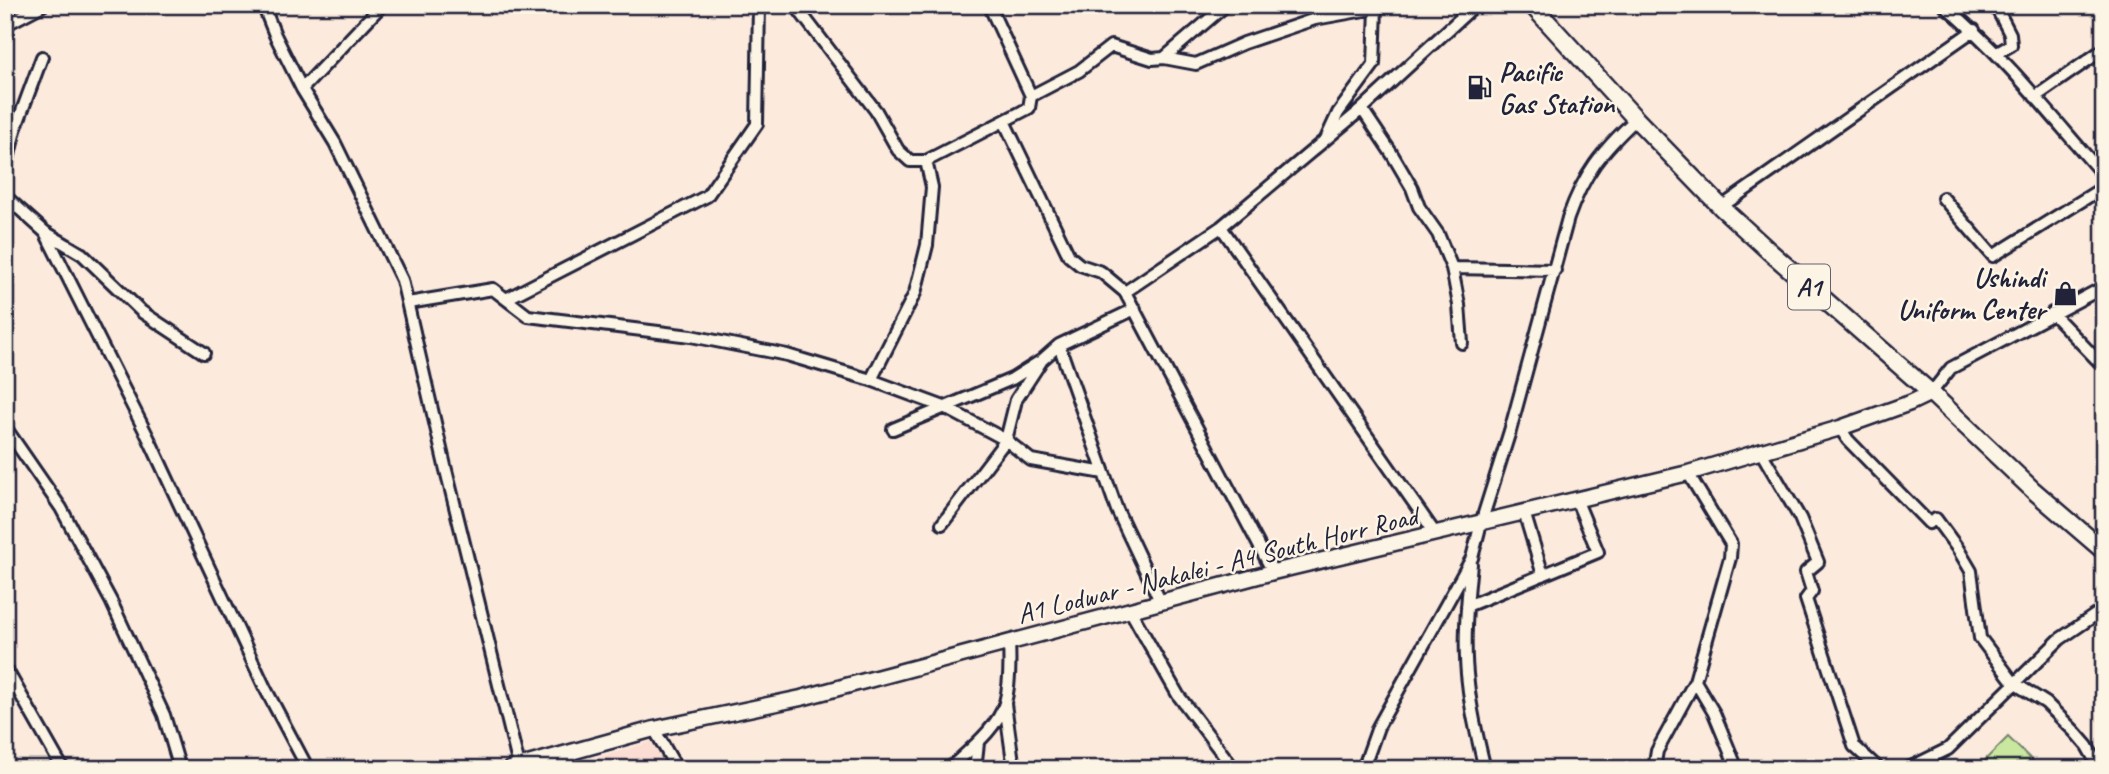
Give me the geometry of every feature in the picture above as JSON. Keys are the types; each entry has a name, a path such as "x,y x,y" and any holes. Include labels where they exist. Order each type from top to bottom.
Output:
{"highway":[{"name":"A1","path":"1532,5 1721,207 1931,393 2033,491 2104,551"}],"main road":[{"name":"A1 Lodwar - Nakalei - A4 South Horr Road","path":"515,767 654,729 800,698 1273,572 1688,473 1840,428 1931,393"}],"street":[{"path":"5,25 43,5"},
{"path":"263,5 275,36 302,89 335,143 402,280 515,767"},
{"path":"302,89 382,5"},
{"path":"506,299 707,196 757,124 759,5"},
{"path":"795,5 876,111 898,150 910,161 926,161 1029,108 1031,96 989,5"},
{"path":"1164,58 1226,5"},
{"path":"1125,292 1221,227 1362,109 1475,5"},
{"path":"1944,5 1997,53 2104,176"},
{"path":"1995,5 2010,34 2011,45 1997,53"},
{"path":"1031,96 1079,71 1111,46 1152,59 1164,58 1196,64 1244,43 1315,19 1376,8 1374,64 1338,113 1326,139"},
{"path":"1721,207 1974,30"},
{"path":"2035,97 2104,49"},
{"path":"5,172 15,130 42,57"},
{"path":"1362,109 1392,154 1412,188 1419,207 1438,234 1452,268 1462,343"},
{"path":"1485,769 1467,681 1467,606 1472,558 1568,218 1579,188 1595,161 1636,119"},
{"path":"1004,121 1069,256 1080,265 1101,272 1125,292 1273,572"},
{"path":"871,380 915,293 927,245 932,187 926,161"},
{"path":"1943,198 1993,256 2104,187"},
{"path":"5,196 45,232 82,254 142,312 204,353"},
{"path":"1221,227 1435,533"},
{"path":"45,232 149,439 265,688 308,769"},
{"path":"1452,268 1555,270"},
{"path":"1931,393 1951,368 2104,287"},
{"path":"408,303 493,289 528,316 691,336 787,355 871,380 944,407 1006,440 1031,460 1104,473"},
{"path":"893,429 1012,379 1059,345 1135,309"},
{"path":"2052,313 2104,367"},
{"path":"1059,345 1117,510 1161,603"},
{"path":"942,524 1006,440 1016,400 1041,360"},
{"path":"5,426 61,509 111,601 164,715 180,769"},
{"path":"1840,428 1848,440 1929,523 1936,519 1971,571 1980,638 2014,682 2046,703 2074,731 2087,746 2100,769"},
{"path":"1761,452 1800,518 1818,562 1806,572 1812,591 1806,599 1854,746 1879,769"},
{"path":"1654,769 1657,751 1695,681 1730,558 1731,544 1688,473"},
{"path":"1467,606 1598,552 1576,499"},
{"path":"1524,512 1543,575"},
{"path":"1363,769 1378,727 1472,558"},
{"path":"1130,610 1178,695 1234,769"},
{"path":"1907,769 1948,749 2060,639 2104,610"},
{"path":"1009,643 1010,667 1005,704 1014,769"},
{"path":"5,667 63,769"},
{"path":"1695,681 1714,713 1737,769"},
{"path":"949,769 992,727 1005,704"},
{"path":"654,729 677,769"},
{"path":"975,769 978,743"},
{"path":"568,753 573,769"}],"shaded area":[{"path":"651,742 669,769 559,769"}],"green space":[{"path":"2008,737 2041,769 1976,769"}],"place":[{"name":"Pacific Gas Station","path":"1479,87"},
{"name":"Ushindi Uniform Center","path":"2065,293"}]}
